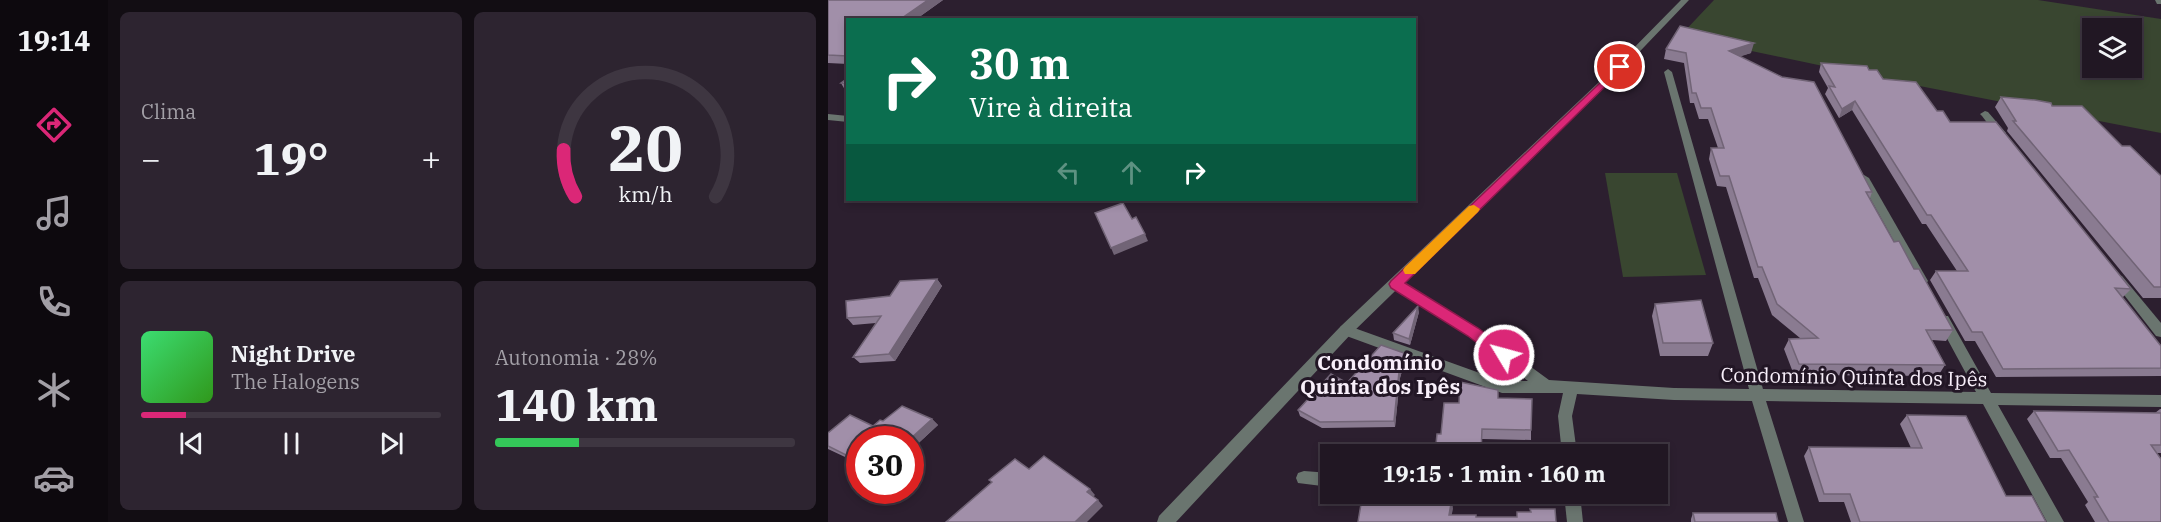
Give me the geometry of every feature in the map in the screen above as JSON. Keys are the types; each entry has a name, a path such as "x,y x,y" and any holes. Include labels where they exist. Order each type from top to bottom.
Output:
{"street":[{"path":"1165,522 1346,330 1611,76 1685,0"},
{"path":"1668,72 1757,394 1796,522"},
{"path":"1985,114 2007,141"},
{"path":"828,117 846,119"},
{"path":"1859,168 1926,289"},
{"path":"2110,269 2161,332"},
{"path":"1396,284 1473,332 1546,386"},
{"path":"1937,309 2056,522"},
{"name":"Condomínio Quinta dos Ipês","path":"1346,330 1460,374 1502,387 1571,387 1674,394 2161,401"},
{"path":"1568,444 1565,416 1571,387"},
{"path":"1304,478 1320,479"},
{"path":"1573,504 1575,522"}],"green space":[{"path":"1714,0 2038,0 2161,19 2161,133 1680,36"},
{"path":"1605,173 1677,173 1706,275 1623,277"}],"building":[{"path":"828,0 928,0 902,18 846,18 846,56 828,55"},
{"path":"1680,26 1754,43 1729,51 1782,77 1814,82 1872,192 1866,192 1894,242 1899,241 1914,269 1919,269 1953,330 1926,330 1945,365 1799,364 1789,339 1818,338 1777,304 1762,267 1758,267 1729,176 1720,176 1711,148 1724,148 1711,108 1701,108 1696,93 1692,93 1686,53 1666,49"},
{"path":"1821,63 1867,66 1869,70 1877,70 1883,79 1916,82 1937,111 1943,111 1950,122 1996,122 2131,289 2115,288 2161,346 2161,368 2003,369 1982,332 1972,332 1936,271 1968,271 1931,215 1927,215 1855,101 1842,109 1829,86 1835,87"},
{"path":"2001,97 2035,100 2051,103 2052,106 2082,106 2122,146 2130,146 2161,176 2161,287 2154,287 2013,121 2016,121"},
{"path":"1123,203 1132,219 1136,217 1145,234 1111,248 1095,213"},
{"path":"937,279 889,354 853,357 881,316 847,318 846,301 890,296 900,281"},
{"path":"1701,300 1713,343 1663,343 1655,304"},
{"path":"1418,306 1409,339 1393,333"},
{"path":"1381,345 1404,353 1399,372 1394,421 1320,422 1298,410 1331,374 1347,383"},
{"path":"1460,382 1498,390 1498,398 1532,399 1531,430 1482,429 1481,444 1436,444 1437,434 1441,434 1444,403 1459,403"},
{"path":"902,406 932,419 924,426 873,426 880,420 883,421"},
{"path":"2034,411 2161,413 2161,445 2151,445 2161,459 2161,522 2109,522 2094,497 2098,497 2069,450 2058,451"},
{"path":"850,415 873,426 846,426 846,455 828,446 828,433"},
{"path":"1907,415 1966,416 2006,496 2032,496 2046,522 1860,522 1850,494 1824,494 1809,447 1922,448"},
{"path":"1044,456 1090,489 1087,492 1098,500 1075,522 946,522 992,482 989,480 1015,459 1029,469"},
{"path":"1361,504 1451,504 1449,515 1476,515 1476,517 1517,517 1517,512 1531,512 1530,509 1555,509 1556,522 1358,522"},
{"path":"1693,513 1776,513 1778,522 1695,522"}],"slow traffic":[{"path":"1410,270 1474,209"}],"district":[{"name":"Condomínio Quinta dos Ipês","path":"1380,375"}],"route":[{"path":"1504,355 1473,332 1396,284 1620,67"}]}
